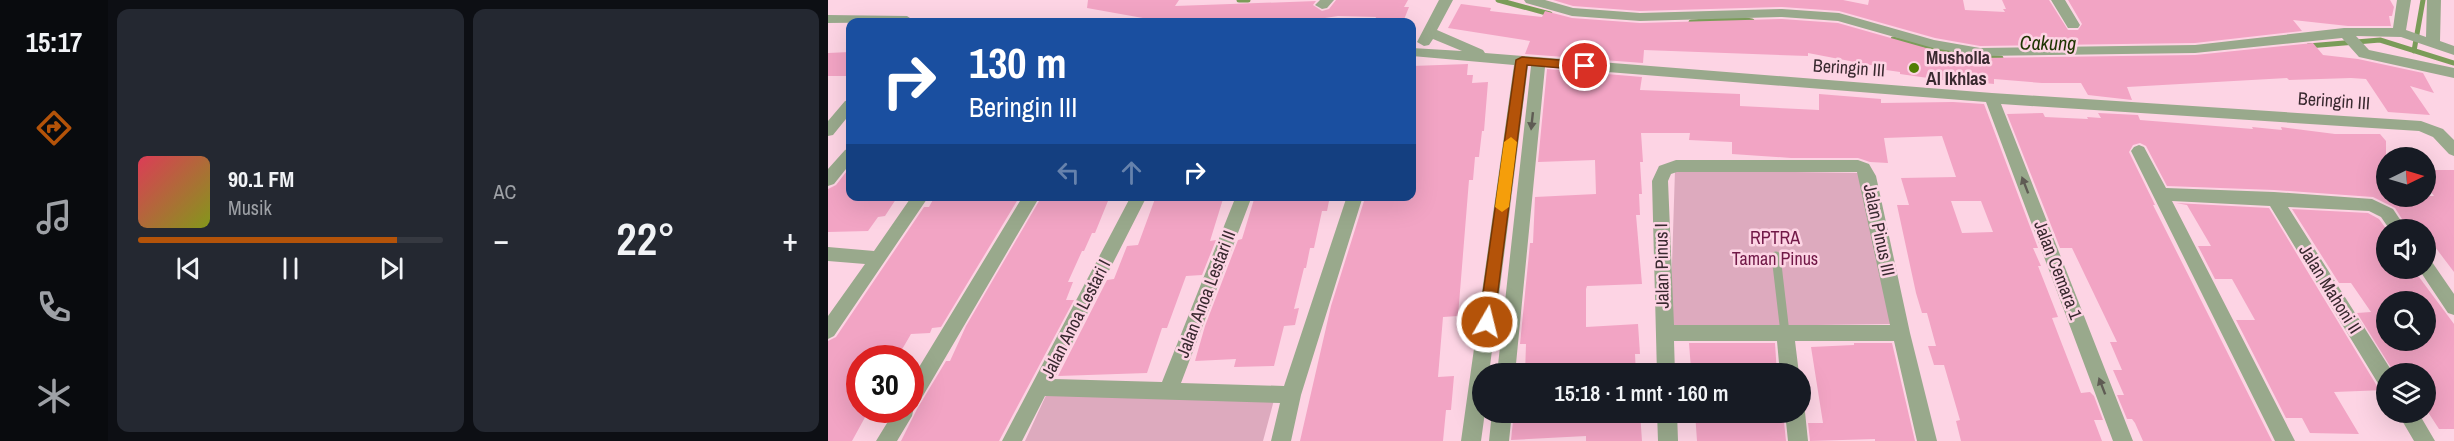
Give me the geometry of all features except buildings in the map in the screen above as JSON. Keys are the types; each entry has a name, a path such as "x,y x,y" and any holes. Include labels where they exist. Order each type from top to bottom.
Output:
{"street":[{"path":"1416,51 1446,0"},
{"path":"1531,0 1572,12 1640,17 1782,13 1839,17 1934,44 1980,52 2014,54 2195,49 2345,33 2401,33 2454,51"},
{"path":"2058,0 2073,25"},
{"path":"2401,33 2404,0"},
{"path":"2432,43 2434,0"},
{"path":"828,19 846,19"},
{"path":"1429,32 1491,58"},
{"path":"2345,33 2356,48 2364,54 2454,73"},
{"name":"Beringin III","path":"1416,52 1992,99 2421,126 2438,133 2454,150"},
{"path":"1507,363 1530,61"},
{"path":"1471,441 1530,61"},
{"name":"Jalan Cemara 1","path":"1992,99 2123,441"},
{"path":"828,131 846,110"},
{"path":"2139,151 2285,441"},
{"path":"828,180 846,159"},
{"name":"Jalan Pinus III","path":"1676,166 1863,168 1868,176 1901,333 1927,441"},
{"name":"Jalan Pinus I","path":"1665,363 1660,181 1665,170 1676,166"},
{"path":"2161,194 2274,198 2372,205 2387,213 2392,219"},
{"name":"Jalan Mahoni II","path":"2274,198 2376,363"},
{"path":"828,331 918,201"},
{"path":"924,377 1029,201"},
{"name":"Jalan Anoa Lestari I","path":"1012,441 1136,201"},
{"name":"Jalan Anoa Lestari II","path":"1167,391 1242,201"},
{"path":"1281,441 1292,395 1353,201"},
{"path":"828,254 879,258"},
{"path":"2434,279 2454,308"},
{"path":"1664,333 1901,333"},
{"path":"1785,333 1789,363"},
{"path":"1040,387 1292,395"},
{"path":"886,441 897,423"},
{"path":"1500,441 1501,423"},
{"path":"1667,423 1668,441"},
{"path":"1796,423 1798,441"},
{"path":"2414,423 2425,441"}],"lane":[{"path":"1776,256 1785,333"}],"green space":[{"name":"RPTRA Taman Pinus","path":"1675,170 1862,173 1893,324 1670,327"},
{"path":"1048,391 1274,400 1263,441 1025,441"}],"waterway":[{"name":"Cakung","path":"1239,0 1248,0"},
{"name":"Cakung","path":"1498,0 1550,14"},
{"path":"2414,51 2423,0"},
{"name":"Cakung","path":"1691,22 1739,19 1752,21"},
{"name":"Cakung","path":"1893,39 1981,57 2001,58"},
{"name":"Cakung","path":"2308,46 2380,40 2414,51"},
{"name":"Cakung","path":"2414,51 2454,63"}],"slow traffic":[{"path":"1502,207 1511,142"}],"place":[{"name":"Musholla Al Ikhlas","path":"1914,68"}],"route":[{"path":"1487,322 1522,60 1585,66"}]}
